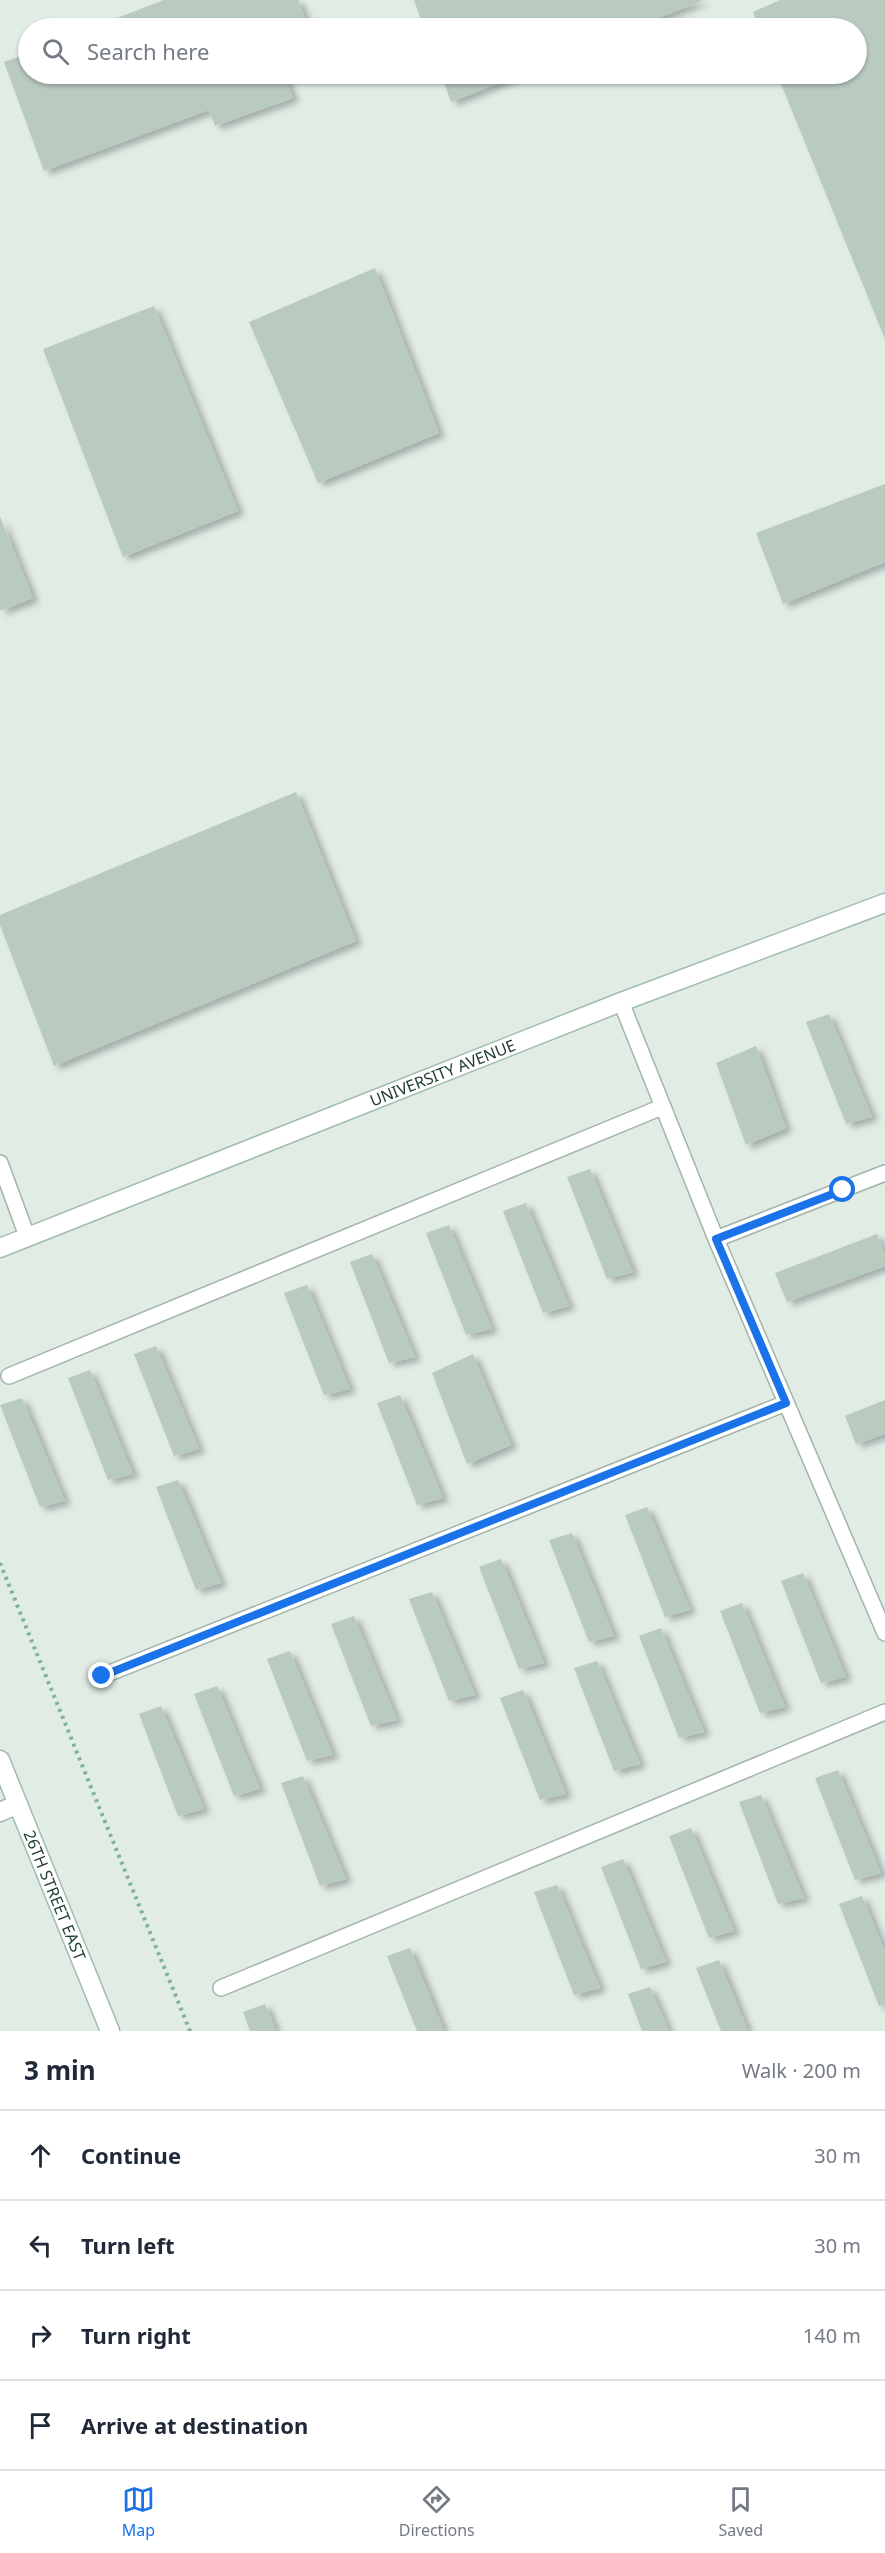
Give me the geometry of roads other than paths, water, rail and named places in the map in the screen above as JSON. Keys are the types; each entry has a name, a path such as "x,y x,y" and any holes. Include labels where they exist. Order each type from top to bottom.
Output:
{"street":[{"name":"UNIVERSITY AVENUE","path":"0,1248 621,1002 885,903"},
{"name":"26TH STREET EAST","path":"0,1760 110,2031"},
{"path":"0,1812 18,1804"}],"lane":[{"path":"621,1002 716,1239 885,1633"},
{"path":"9,1376 662,1107"},
{"path":"0,1163 27,1236"},
{"path":"716,1239 885,1173"},
{"path":"102,1676 786,1403"},
{"path":"221,1988 885,1712"}]}
